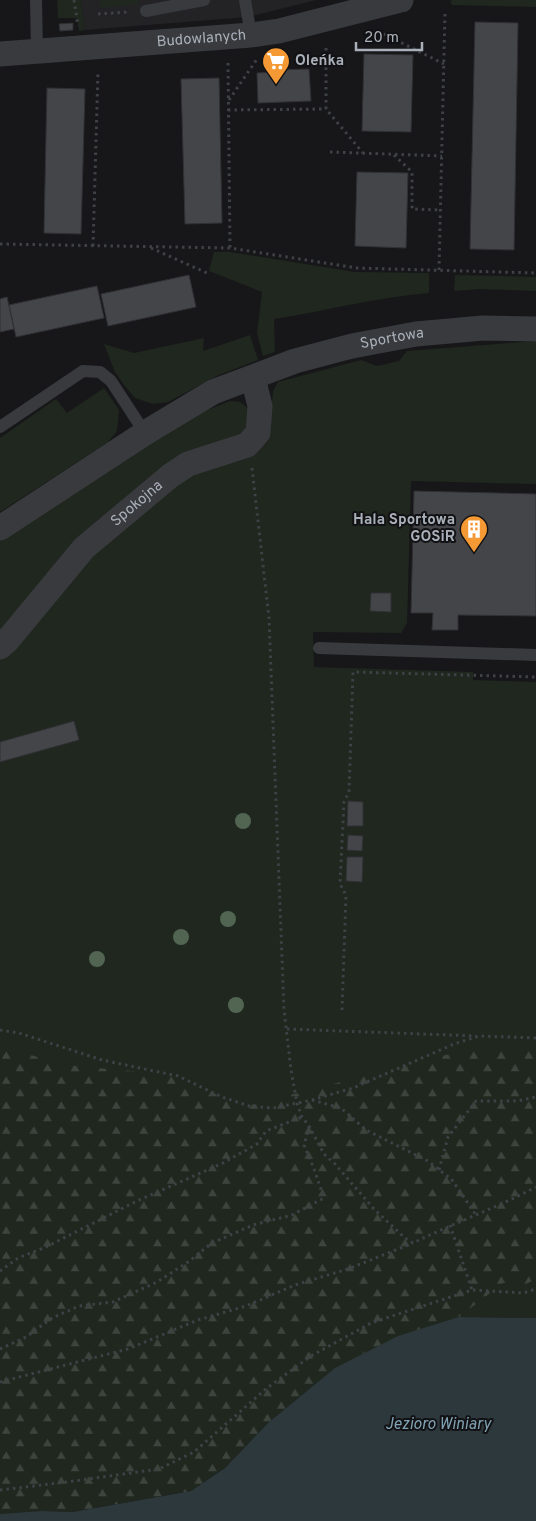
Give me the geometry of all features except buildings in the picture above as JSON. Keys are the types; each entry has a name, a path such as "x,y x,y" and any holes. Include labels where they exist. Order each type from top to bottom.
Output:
{"street":[{"name":"Budowlanych","path":"0,54 251,35 279,31 335,9 401,0"},
{"name":"Sportowa","path":"0,528 144,433 213,392 295,361 352,346 416,334 483,328 536,328"},
{"path":"249,443 258,433 260,406 253,378"},
{"name":"Spokojna","path":"0,647 84,548 170,476 188,464 249,443"}],"lane":[{"path":"36,0 37,51"},
{"path":"146,11 204,0"},
{"path":"245,0 251,35"},
{"path":"0,427 83,372 100,372 112,381 144,433"},
{"path":"319,648 536,655"}],"path":[{"path":"74,0 79,31"},
{"path":"98,14 146,11"},
{"path":"439,270 445,11"},
{"path":"377,30 444,64"},
{"path":"326,48 326,109 363,154"},
{"path":"228,100 257,60"},
{"path":"228,63 230,248"},
{"path":"93,246 98,72"},
{"path":"228,110 326,109"},
{"path":"330,152 442,156"},
{"path":"394,154 412,172 412,209 440,210"},
{"path":"0,244 230,248 357,268 536,273"},
{"path":"148,246 207,272"},
{"path":"249,443 269,618 284,1010 297,1103 302,1117 324,1154 374,1209 413,1243"},
{"path":"342,1010 346,895 340,884 344,802 349,792 353,672 536,677"},
{"path":"287,1029 536,1038"},
{"path":"0,1030 19,1033 102,1060 178,1076 222,1097 250,1106 273,1108 312,1100 353,1088 454,1044 479,1036"},
{"path":"439,1170 448,1137 476,1101 517,1101 536,1096"},
{"path":"312,1100 341,1108 366,1130 428,1161 452,1180 476,1215"},
{"path":"0,1271 18,1258 46,1247 135,1202 223,1163 257,1144 266,1131 302,1117"},
{"path":"0,1349 26,1337 52,1318 80,1306 113,1302 157,1282 188,1262 212,1242 253,1225 292,1215 324,1198 304,1145 309,1126"},
{"path":"0,1382 128,1349 198,1320 246,1306 295,1285 348,1269 413,1243 536,1187"},
{"path":"450,1225 472,1290"},
{"path":"0,1490 159,1469 194,1452 267,1388 310,1356 372,1323 472,1290 523,1293 536,1289"}],"shaded area":[{"path":"81,0 316,0 248,17 85,30"}],"green space":[{"path":"57,0 81,0 85,30 79,31 77,18 58,18"},
{"path":"99,0 138,0 139,4 100,8"},
{"path":"536,0 536,7 452,5 450,1"},
{"path":"214,252 230,252 355,272 429,273 429,293 390,298 274,319 275,352 263,356 257,333 262,292 209,271"},
{"path":"455,275 536,277 536,291 480,289 454,291"},
{"path":"250,335 258,360 219,375 168,402 153,404 135,398 124,385 115,372 104,344 134,353 204,338 203,351"},
{"path":"536,341 536,484 411,481 407,623 401,633 313,632 314,667 473,672 473,680 536,682 536,1318 459,1317 41,1511 0,1514 0,659 14,648 87,561 184,475 256,451 268,442 273,391 278,382 361,360 377,366 399,361 407,351"},
{"path":"104,388 119,410 117,431 107,443 0,512 0,438 56,399 67,413"},
{"path":"230,401 240,402 249,409 250,420 248,428 0,635 0,540 148,443 205,411"},
{"path":"0,1046 65,1065 165,1074 247,1106 477,1047 536,1049 536,1279 526,1284 503,1283 459,1317 398,1336 335,1368 269,1422 225,1468 191,1491 73,1512 41,1511 0,1514"}],"water":[{"name":"Jezioro Winiary","path":"459,1317 536,1318 536,1521 0,1521 0,1514 41,1511 73,1512 191,1491 225,1468 269,1422 335,1368 398,1336"}],"place":[{"name":"Oleńka","path":"276,85"},
{"name":"Hala Sportowa GOSiR","path":"474,553"}]}
